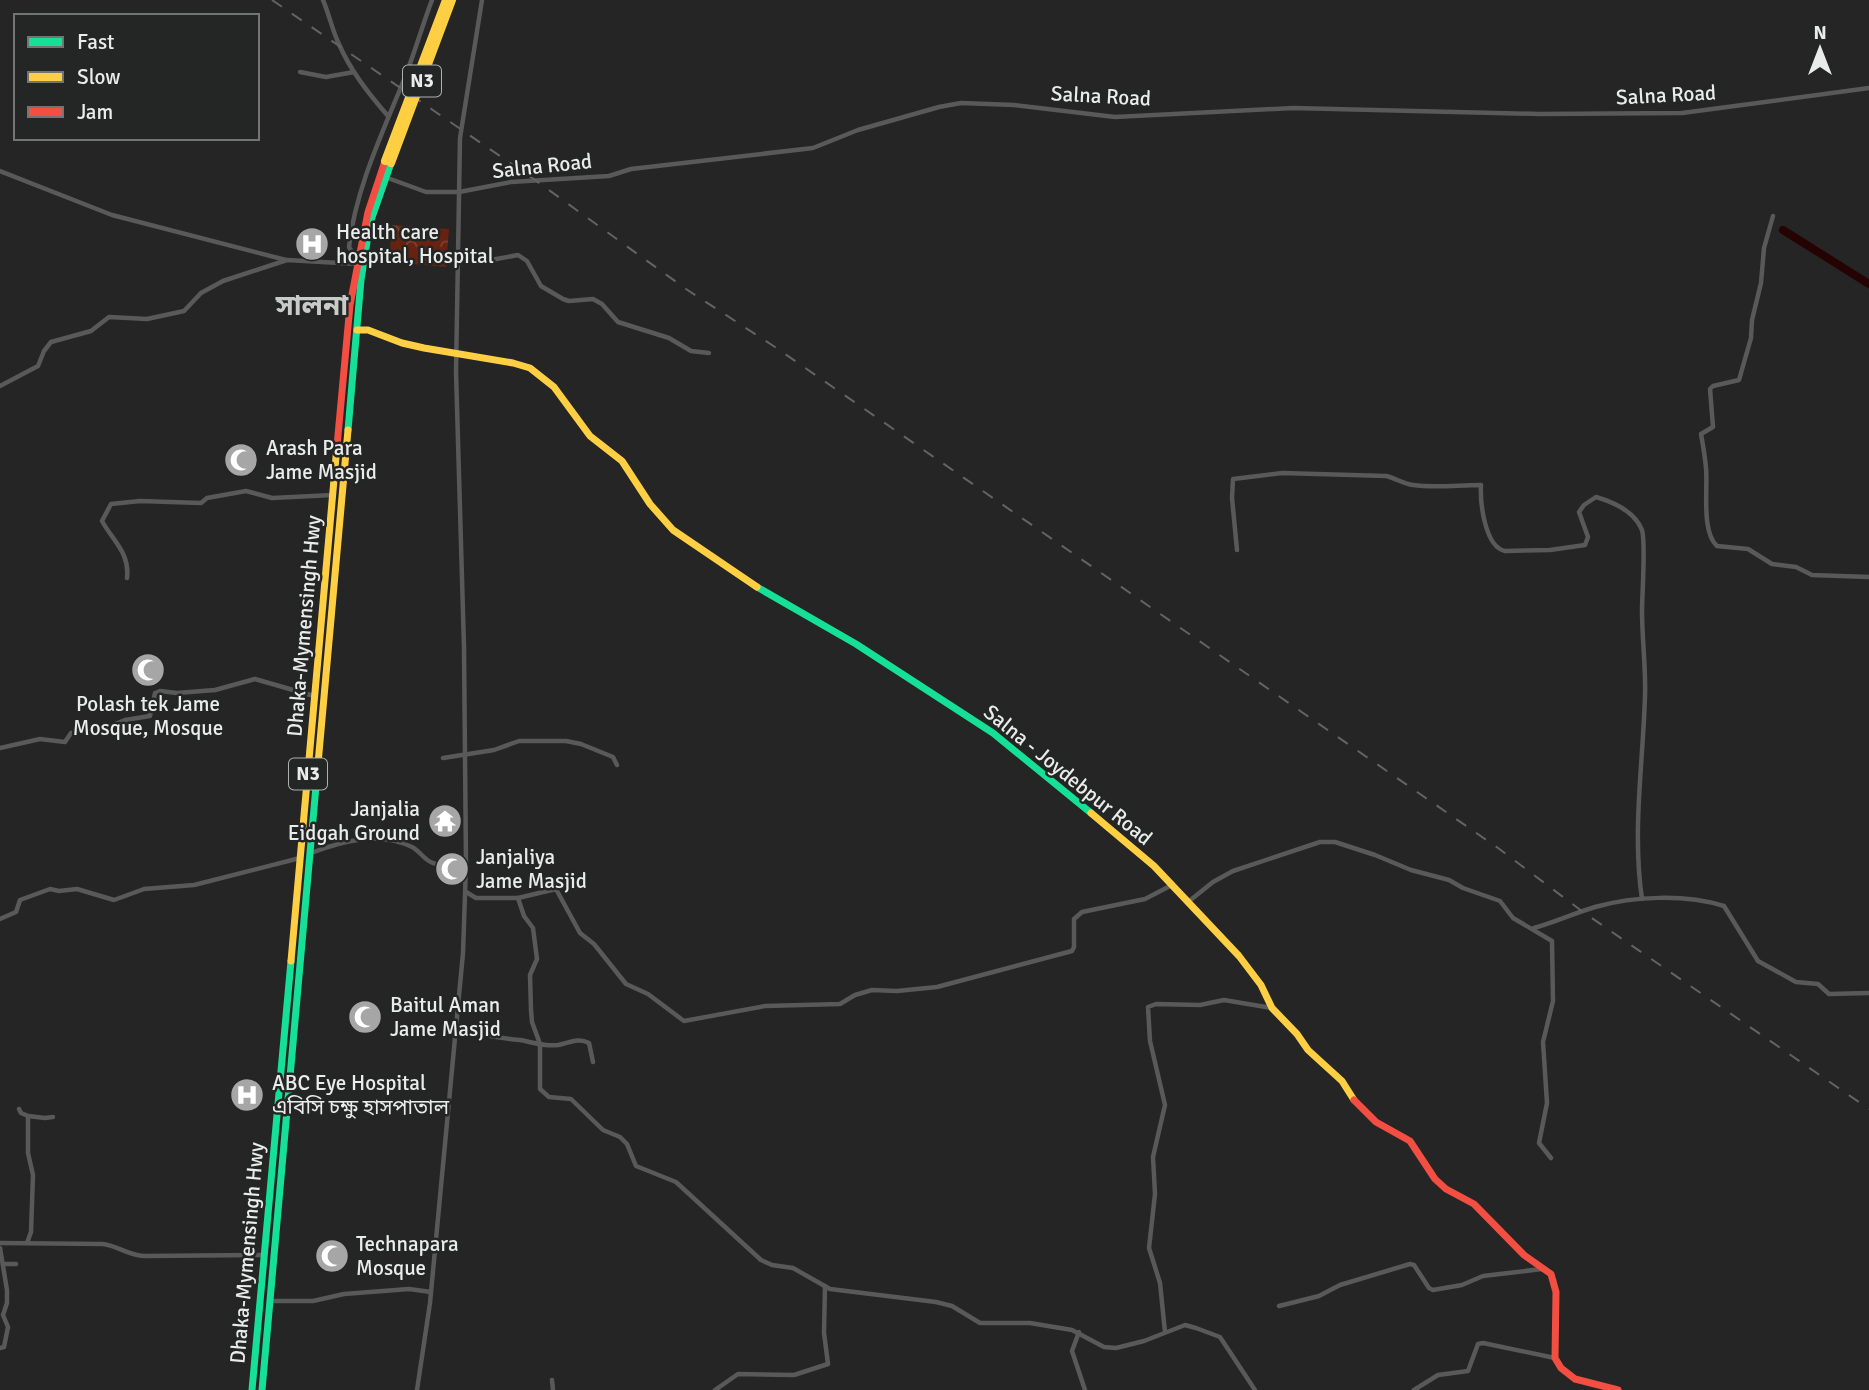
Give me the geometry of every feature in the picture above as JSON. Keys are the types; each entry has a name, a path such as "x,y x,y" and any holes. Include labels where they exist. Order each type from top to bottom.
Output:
{"main road":[{"name":"N3","path":"388,162 446,0"},
{"name":"N3","path":"388,162 452,0"},
{"name":"Dhaka-Mymensingh Hwy","path":"262,1390 361,280 370,223 388,162"},
{"name":"Dhaka-Mymensingh Hwy","path":"252,1390 350,305 368,212 388,162"},
{"name":"Salna - Joydebpur Road","path":"357,330 368,330 402,343 457,355 513,363 530,368 541,375 554,387 590,436 622,461 650,504 673,530 715,560 856,644 993,733 1108,826 1171,885 1239,956 1261,985 1272,1008 1308,1050 1342,1081 1356,1103 1388,1130 1410,1141 1435,1179 1446,1189 1474,1204 1494,1226 1551,1274 1555,1282 1555,1358"},
{"path":"1555,1358 1570,1378 1618,1390"}],"street":[{"path":"323,0 337,40 354,72 388,116"},
{"path":"359,253 352,252 349,247 355,212 432,0"},
{"path":"417,1390 431,1292 463,953 466,865 464,633 456,372 460,138 482,0"},
{"path":"300,72 326,77 354,72"},
{"name":"Salna Road","path":"385,177 426,192 459,192 511,182 610,176 631,169 813,148 858,130 961,103 1014,105 1115,117 1293,108 1540,114 1682,113 1869,89"},
{"path":"0,171 112,215 287,260 357,264"},
{"path":"1773,216 1764,248 1761,283 1740,380 1710,389 1713,427 1701,434 1706,469 1707,529 1717,546 1748,549 1772,564 1796,567 1812,575 1869,577"},
{"path":"458,260 491,260 519,255 527,261 541,286 563,299 593,299 602,304 618,322 669,338 691,351 709,353"},
{"path":"0,386 38,366 51,342 91,331 109,317 147,319 184,311 201,293 223,281 287,260"},
{"path":"1237,550 1233,479 1271,474 1337,473 1386,476 1402,480 1408,485 1481,485 1480,504 1493,544 1498,550 1505,551 1550,550 1585,545 1588,537 1578,512 1596,497 1634,517 1642,532 1645,699 1638,788 1638,860 1642,899"},
{"path":"127,578 128,565 124,551 112,540 102,521 111,504 140,501 201,503 207,498 246,491 271,498 334,495"},
{"path":"0,748 40,739 65,742 71,733 150,716 155,694 160,691 177,693 215,690 255,679 315,696"},
{"path":"443,758 494,750 519,741 566,741 613,757 617,765"},
{"path":"310,853 347,841 385,840 414,848 429,862 466,865"},
{"path":"1188,902 1213,882 1233,871 1320,842 1335,842 1430,877 1449,880 1500,901 1513,918 1552,941 1554,951 1553,1001 1543,1042 1546,1103 1539,1143 1551,1158"},
{"path":"0,919 16,912 20,900 50,888 59,891 77,888 114,900 144,889 194,885 300,858"},
{"path":"465,891 476,898 518,898 556,889 580,933 594,944 626,984 648,994 684,1021 765,1006 840,1004 864,992 937,987 1001,971 1072,951 1074,919 1082,912 1145,900 1171,885"},
{"path":"518,898 524,916 533,928 537,959 530,975 531,1010 532,1022 540,1044 538,1078 543,1093 549,1097 571,1099 603,1130 620,1137 627,1144 636,1166 676,1182 761,1260 793,1268 830,1289 936,1301 952,1306 980,1323 1030,1323 1079,1332 1104,1347 1116,1348 1144,1341 1185,1325 1220,1337 1255,1390"},
{"path":"1534,928 1598,907 1642,899 1680,898 1724,906 1758,961 1796,982 1818,984 1829,994 1869,993"},
{"path":"1165,1332 1160,1283 1149,1248 1155,1194 1153,1157 1165,1105 1150,1041 1148,1007 1156,1004 1200,1005 1224,1000 1272,1008"},
{"path":"455,1028 499,1039 540,1044 585,1041 589,1043 593,1062"},
{"path":"19,1109 28,1116 53,1117"},
{"path":"27,1243 31,1232 33,1175 28,1153 28,1116"},
{"path":"0,1348 4,1347 8,1327 3,1315 7,1297 0,1245 103,1244 129,1255 144,1256 265,1255"},
{"path":"3,1264 16,1264"},
{"path":"1279,1306 1319,1296 1340,1285 1410,1264 1414,1265 1433,1290 1462,1285 1483,1276 1542,1269"},
{"path":"715,1390 738,1374 794,1375 828,1364 824,1333 825,1286"},
{"path":"270,1301 313,1301 344,1294 410,1289 431,1292"},
{"path":"1079,1332 1072,1351 1085,1390"},
{"path":"1414,1390 1438,1376 1468,1371 1478,1344 1555,1358"},
{"path":"552,1380 553,1390"}],"green space":[{"path":"392,225 449,229 446,267 389,262"}],"waterway":[{"path":"1783,230 1869,284"}],"railway":[{"path":"272,0 535,180 686,289 775,347 1498,848 1583,912 1869,1109"}],"traffic: fast":[{"path":"348,430 361,280 370,223 391,163"},
{"path":"757,587 856,644 993,733 1091,813"},
{"path":"262,1390 316,786"},
{"path":"252,1390 291,961"}],"traffic: slow":[{"path":"385,161 446,0"},
{"path":"391,163 452,0"},
{"path":"357,330 368,330 424,348 530,368 554,387 590,436 622,461 650,504 673,530 757,587"},
{"path":"316,786 348,430"},
{"path":"291,961 337,446"},
{"path":"1091,813 1154,866 1239,956 1261,985 1272,1008 1308,1050 1342,1081 1354,1100"}],"traffic: jam":[{"path":"337,446 350,305 368,212 385,161"},
{"path":"1354,1100 1376,1122 1410,1141 1435,1179 1446,1189 1474,1204 1524,1255 1551,1274 1556,1292 1555,1358 1561,1368 1575,1379 1618,1390"}],"place":[{"name":"Health care hospital, Hospital","path":"312,244"},
{"name":"Arash Para Jame Masjid","path":"241,460"},
{"name":"Polash tek Jame Mosque, Mosque","path":"148,670"},
{"name":"Janjalia Eidgah Ground","path":"445,821"},
{"name":"Janjaliya Jame Masjid","path":"452,869"},
{"name":"Baitul Aman Jame Masjid","path":"365,1017"},
{"name":"ABC Eye Hospital এবিসি চক্ষু হাসপাতাল","path":"247,1095"},
{"name":"Technapara Mosque","path":"332,1256"}],"district":[{"name":"সালনা","path":"312,306"}]}
